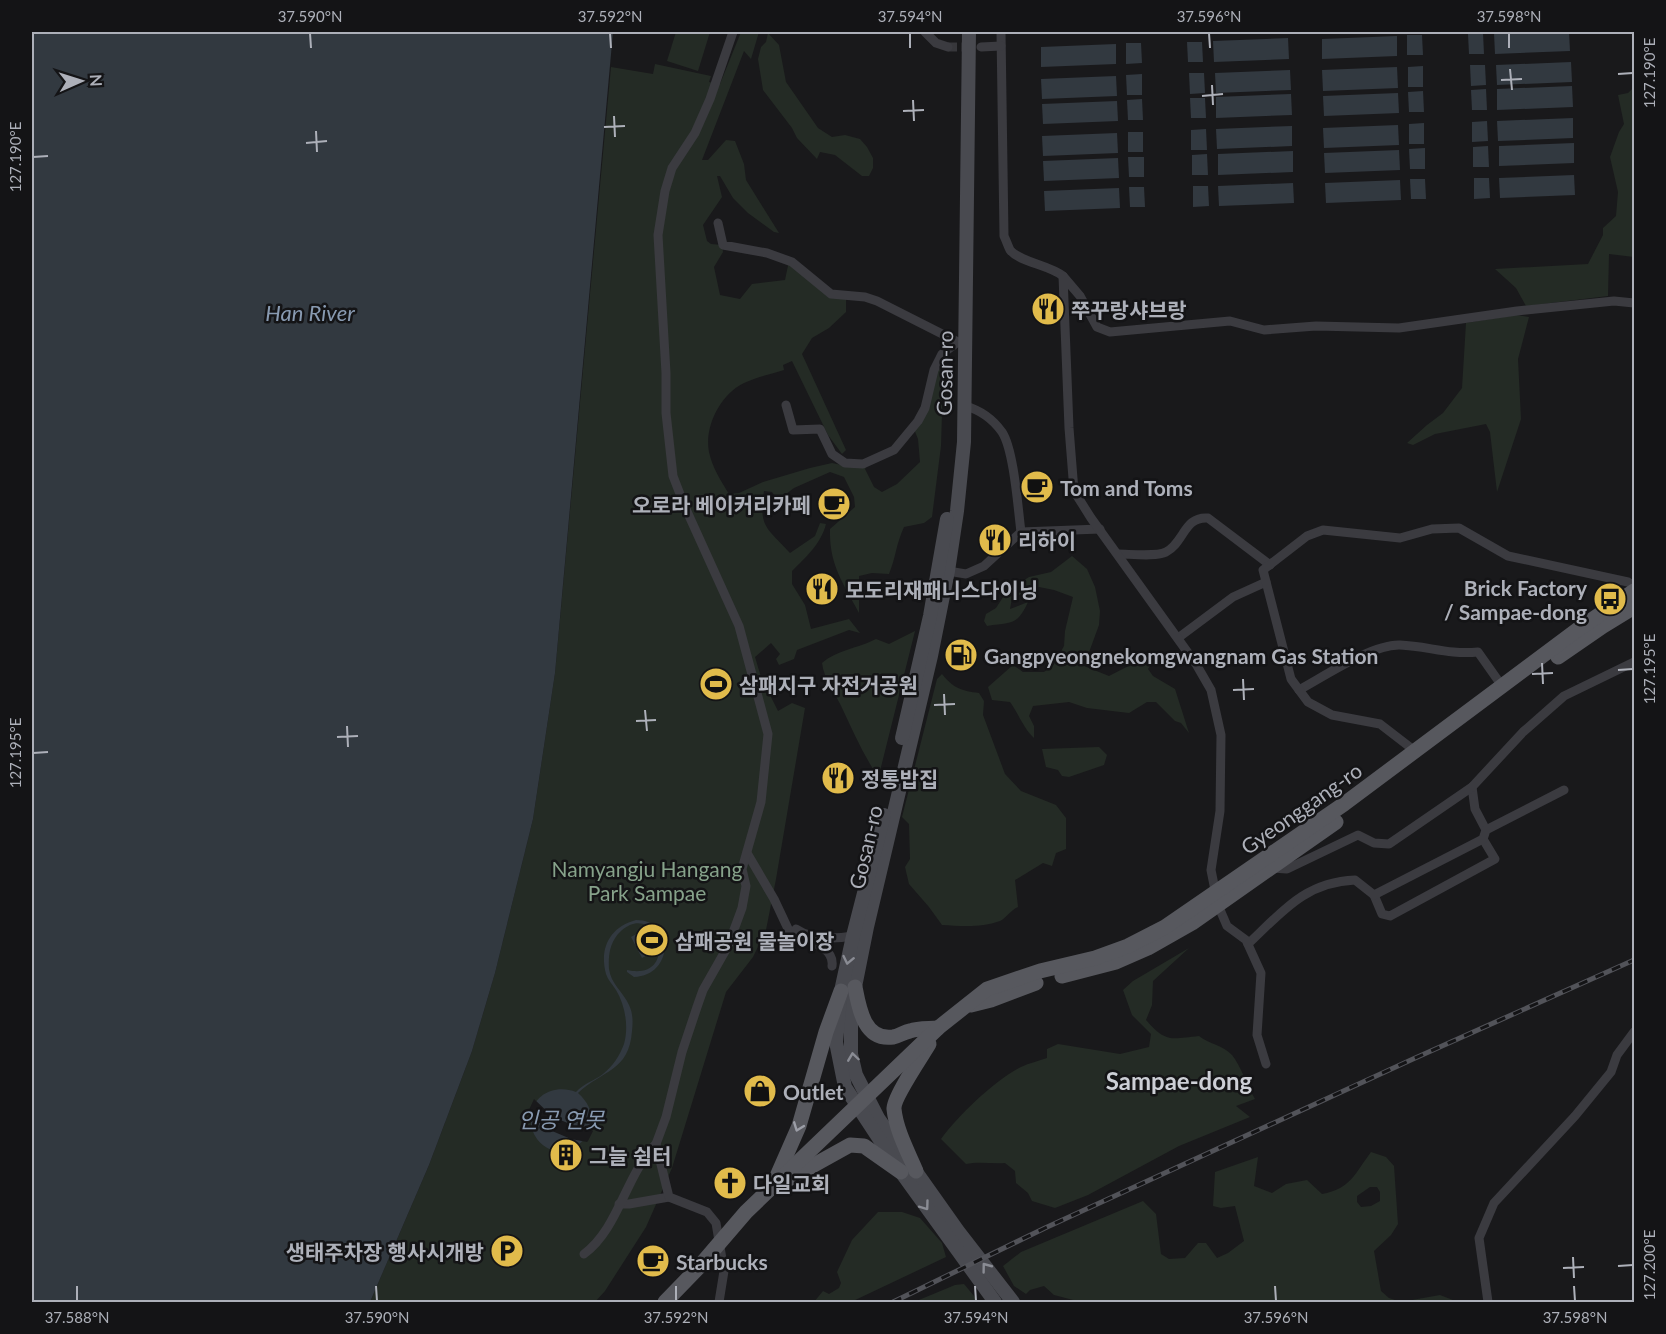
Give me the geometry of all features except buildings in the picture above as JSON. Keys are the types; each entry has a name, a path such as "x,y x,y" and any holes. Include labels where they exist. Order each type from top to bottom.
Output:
{"main road":[{"name":"Gyeonggang-ro","path":"664,1302 746,1212 938,1028 965,1007 992,1000 1044,980 1116,962 1148,948 1502,686 1635,591"},
{"name":"Gyeonggang-ro","path":"1217,899 1272,868 1544,667 1635,607"},
{"path":"848,989 867,1026 876,1035 892,1037 912,1030 938,1028"},
{"path":"771,1188 799,1126 826,1032 848,989"},
{"path":"908,1172 893,1107 938,1028"},
{"path":"771,1188 850,1145 864,1146 908,1172"}],"street":[{"path":"584,1254 603,1234 644,1156 656,1144 666,1117 682,1052 703,990 728,946 742,908 746,886 742,869 761,802 768,734 739,626 673,476 666,413 658,235 665,191 672,168 699,125 733,32"},
{"path":"925,32 936,43 948,47"},
{"name":"Gosan-ro","path":"961,32 956,443 950,499 930,616 891,791 853,936 848,989 851,1054 861,1101 995,1302"},
{"name":"Gosan-ro","path":"848,989 931,656 948,571 964,442 969,32"},
{"path":"1001,32 1004,236 1011,252 1029,261 1055,269 1064,276 1080,296 1097,327 1110,332 1230,321 1264,330 1316,326 1399,328 1528,310 1614,301 1635,303"},
{"path":"981,47 1001,45"},
{"path":"718,223 723,245 767,253 792,262 831,294 877,300 958,342 942,354 934,370 925,408 918,421 894,450 863,464 845,463 832,454 820,429 793,430 786,405"},
{"path":"1064,276 1069,428 1074,491 1178,638 1211,690 1221,735 1220,811 1211,870 1217,899 1227,926 1246,940 1261,973 1257,1035 1266,1064"},
{"path":"964,406 980,410 1003,432 1013,471 1021,532"},
{"path":"1118,554 1163,554 1174,547 1190,523 1199,518 1208,518 1270,565"},
{"path":"1416,751 1380,724 1332,716 1308,702 1291,679 1263,570 1307,536 1323,530 1400,538 1432,529 1459,528 1508,556 1628,582 1635,586"},
{"path":"948,571 966,574 984,566 1021,532 1100,530"},
{"path":"1178,638 1233,597 1266,582"},
{"path":"1299,690 1379,647 1399,645 1459,654 1478,652 1502,686"},
{"path":"1272,868 1287,869 1358,835 1374,843 1389,844 1473,787 1523,732 1564,696 1635,662"},
{"path":"1248,944 1297,898 1312,889 1355,880 1374,895 1382,914 1390,915 1495,859 1474,809 1473,787"},
{"path":"1374,895 1564,790"},
{"path":"747,853 774,899 790,933 830,952 833,960 832,966"},
{"path":"774,899 783,907 792,927 802,933 830,938 853,936"},
{"path":"1488,1302 1479,1238 1494,1203 1575,1116 1611,1072 1617,1055 1635,1032"},
{"path":"656,1144 669,1197"},
{"name":"Gosan-ro","path":"908,1172 1013,1302"},
{"path":"619,1204 669,1197 707,1212 716,1223 723,1271 719,1302"}],"green space":[{"path":"676,32 710,32 698,71 667,61"},
{"name":"Namyangju Hangang Park Sampae","path":"741,32 759,32 751,59 744,51 702,160 708,160 726,140 735,141 744,164 746,180 779,233 774,232 748,213 733,198 720,176 717,176 722,197 703,225 707,241 711,244 722,245 723,252 714,267 720,295 740,299 752,284 785,280 789,261 806,278 846,297 846,312 829,328 812,338 802,354 846,450 842,454 828,435 792,361 783,365 784,370 744,383 728,395 716,412 709,432 708,442 712,463 729,494 739,493 763,482 832,463 851,467 868,464 865,469 874,487 882,492 897,484 920,462 918,439 914,429 937,370 941,369 943,380 941,446 932,517 924,523 904,527 889,574 872,573 859,576 859,613 838,573 830,542 830,529 855,507 854,497 844,477 830,472 794,488 782,497 764,491 762,513 766,526 790,553 815,536 820,523 826,524 817,544 792,571 792,584 805,605 811,629 849,619 860,633 849,630 797,650 794,659 779,665 776,659 780,654 771,643 755,657 761,677 778,711 792,703 805,708 766,930 753,957 726,992 672,1168 646,1227 605,1291 595,1302 370,1302 429,1165 472,1051 495,973 533,819 555,673 611,67 653,74 655,64 711,76 709,82 720,84"},
{"path":"768,33 779,45 786,82 818,128 832,137 845,135 860,139 867,147 873,158 873,168 869,176 862,176 835,155 820,152 817,159 797,138 763,90 758,59"},
{"path":"1634,87 1634,257 1609,254 1608,296 1526,306 1516,288 1495,269 1588,264 1603,235 1603,228 1616,216 1618,192 1610,157 1624,124 1618,95 1628,93"},
{"path":"1516,315 1529,317 1518,359 1521,419 1497,492 1490,432 1486,424 1435,434 1413,445 1407,443 1443,413 1462,388 1466,323"},
{"path":"1072,556 1087,569 1095,587 1100,611 1099,625 1084,666 1109,676 1144,658 1152,657 1154,660 1148,669 1153,676 1175,689 1189,733 1181,723 1175,721 1156,702 1147,702 1129,713 1087,708 1069,702 1033,706 1029,716 1034,726 1034,738 1010,702 992,700 988,687 1013,665 1023,672 1044,672 1054,664 1064,646 1073,597 1039,587 1012,598 1010,609 1028,602 1013,622 987,626 984,621 986,614 996,608 1007,591 1029,577 1051,572"},
{"path":"915,631 880,771 875,772 828,681 822,663 834,655 876,639 889,644"},
{"path":"942,674 958,688 979,693 984,701 983,715 1005,774 1021,791 1056,805 1066,818 1066,849 1056,853 1052,866 1043,863 1015,880 1018,907 1000,921 986,925 942,925 909,884 905,867 910,859 909,824 902,817 937,679"},
{"path":"1099,747 1107,755 1104,765 1069,777 1062,776 1058,770 1046,767 1042,749"},
{"path":"1189,948 1153,981 1152,1005 1146,1020 1164,1036 1175,1038 1199,1036 1232,1055 1255,1099 1236,1106 1250,1117 1179,1146 1088,1195 1055,1208 1032,1201 1028,1193 1016,1183 1015,1171 1005,1163 966,1164 941,1139 967,1109 989,1090 1021,1067 1047,1058 1047,1049 1058,1044 1120,1054 1149,1047 1151,1034 1132,1015 1123,990 1133,981"},
{"path":"1371,1152 1386,1157 1394,1166 1398,1224 1391,1235 1374,1251 1381,1291 1389,1298 1401,1302 1081,1302 1054,1295 1044,1286 1030,1290 1026,1294 1014,1286 1003,1266 1021,1252 1143,1201 1156,1214 1161,1254 1169,1259 1185,1258 1198,1243 1206,1243 1217,1258 1244,1241 1235,1206 1221,1208 1213,1206 1215,1172 1258,1157 1254,1186 1272,1193 1286,1184 1307,1180 1322,1194 1332,1192 1346,1184","holes":["1370,1187 1377,1187 1380,1192 1380,1201 1371,1206 1361,1207 1357,1202 1357,1196"]},
{"path":"878,1212 902,1212 920,1218 942,1243 946,1257 851,1302 814,1302 823,1291 829,1294 839,1288 841,1283 837,1272 852,1240"},
{"path":"964,1284 979,1302 914,1302 955,1285"},
{"path":"1440,1295 1458,1302 1401,1302"}],"water":[{"name":"Han River","path":"32,32 613,32 555,673 533,819 495,973 472,1051 429,1165 370,1302 32,1302"},
{"path":"1569,32 1570,51 1495,54 1494,33"},
{"path":"1483,33 1484,54 1469,54 1468,34"},
{"path":"1407,35 1422,35 1423,55 1407,55"},
{"path":"1397,36 1397,56 1322,59 1322,39"},
{"path":"1288,38 1289,59 1214,62 1213,41"},
{"path":"1187,42 1202,42 1203,62 1188,62"},
{"path":"1126,43 1141,43 1142,63 1126,64"},
{"path":"1116,44 1116,64 1041,67 1041,47"},
{"path":"1571,62 1572,82 1497,85 1496,65"},
{"path":"1470,65 1485,65 1486,85 1471,86"},
{"path":"1423,66 1423,87 1408,87 1408,67"},
{"path":"1397,67 1398,88 1323,91 1322,70"},
{"path":"1290,70 1291,90 1216,93 1215,73"},
{"path":"1189,73 1204,73 1205,93 1190,94"},
{"path":"1142,74 1142,95 1127,95 1126,75"},
{"path":"1116,76 1117,96 1042,99 1041,79"},
{"path":"1572,86 1573,107 1497,110 1497,89"},
{"path":"1486,89 1487,110 1472,110 1471,90"},
{"path":"1423,91 1424,112 1409,112 1408,92"},
{"path":"1398,93 1399,113 1324,116 1323,96"},
{"path":"1291,94 1292,115 1216,118 1216,97"},
{"path":"1190,98 1205,98 1206,118 1191,118"},
{"path":"1142,99 1143,120 1128,120 1127,100"},
{"path":"1117,101 1118,121 1043,124 1042,104"},
{"path":"1573,118 1573,138 1498,141 1497,121"},
{"path":"1487,121 1488,141 1472,142 1472,122"},
{"path":"1424,123 1424,144 1409,144 1409,124"},
{"path":"1398,125 1399,145 1324,148 1323,128"},
{"path":"1292,126 1292,146 1217,149 1216,129"},
{"path":"1206,129 1207,150 1191,150 1191,130"},
{"path":"1128,132 1143,132 1143,152 1128,152"},
{"path":"1117,133 1118,153 1043,156 1042,136"},
{"path":"1574,143 1574,163 1499,166 1499,146"},
{"path":"1488,146 1489,167 1473,167 1473,147"},
{"path":"1425,148 1425,169 1410,169 1409,149"},
{"path":"1399,150 1400,170 1325,173 1324,153"},
{"path":"1293,151 1293,172 1218,175 1218,154"},
{"path":"1207,154 1208,175 1192,175 1192,155"},
{"path":"1128,157 1144,157 1144,177 1129,177"},
{"path":"1118,158 1119,178 1044,181 1043,161"},
{"path":"1574,175 1575,195 1500,198 1499,178"},
{"path":"1474,178 1489,178 1490,198 1474,199"},
{"path":"1410,179 1425,179 1426,199 1411,199"},
{"path":"1400,180 1401,200 1326,203 1325,183"},
{"path":"1293,183 1294,203 1219,206 1218,186"},
{"path":"1193,186 1208,186 1209,206 1193,207"},
{"path":"1129,187 1144,187 1145,207 1130,207"},
{"path":"1119,188 1120,208 1045,211 1044,191"},
{"name":"인공 연못","path":"636,920 649,922 658,929 665,948 656,968 647,974 634,977 627,970 644,970 654,964 659,954 658,943 653,932 645,925 634,924 621,931 612,944 609,953 609,969 612,979 631,1011 633,1024 626,1055 613,1069 578,1093 589,1106 592,1120 589,1132 582,1142 572,1149 560,1151 548,1148 537,1139 532,1128 531,1116 536,1101 547,1092 554,1090 576,1092 607,1071 624,1044 626,1023 624,1009 606,974 604,956 613,933 627,923"},
{"path":"640,932 651,953 642,958 631,937"}],"pier":[{"path":"534,1099 553,1117 593,1131 588,1141 571,1139 545,1128 528,1112"}],"tunnel":[{"path":"948,47 972,47"}],"railway":[{"path":"893,1302 1045,1228 1634,960"}],"place":[{"name":"쭈꾸랑샤브랑","path":"1048,309"},
{"name":"Tom and Toms","path":"1037,487"},
{"name":"오로라 베이커리카페","path":"834,504"},
{"name":"리하이","path":"995,540"},
{"name":"모도리재패니스다이닝","path":"822,589"},
{"name":"Brick Factory / Sampae-dong","path":"1610,599"},
{"name":"Gangpyeongnekomgwangnam Gas Station","path":"961,655"},
{"name":"삼패지구 자전거공원","path":"716,684"},
{"name":"정통밥집","path":"838,778"},
{"name":"삼패공원 물놀이장","path":"652,940"},
{"name":"Outlet","path":"760,1091"},
{"name":"그늘 쉼터","path":"566,1155"},
{"name":"다일교회","path":"730,1183"},
{"name":"생태주차장 행사시개방","path":"507,1251"},
{"name":"Starbucks","path":"653,1261"}],"district":[{"name":"Sampae-dong","path":"1179,1080"}]}
